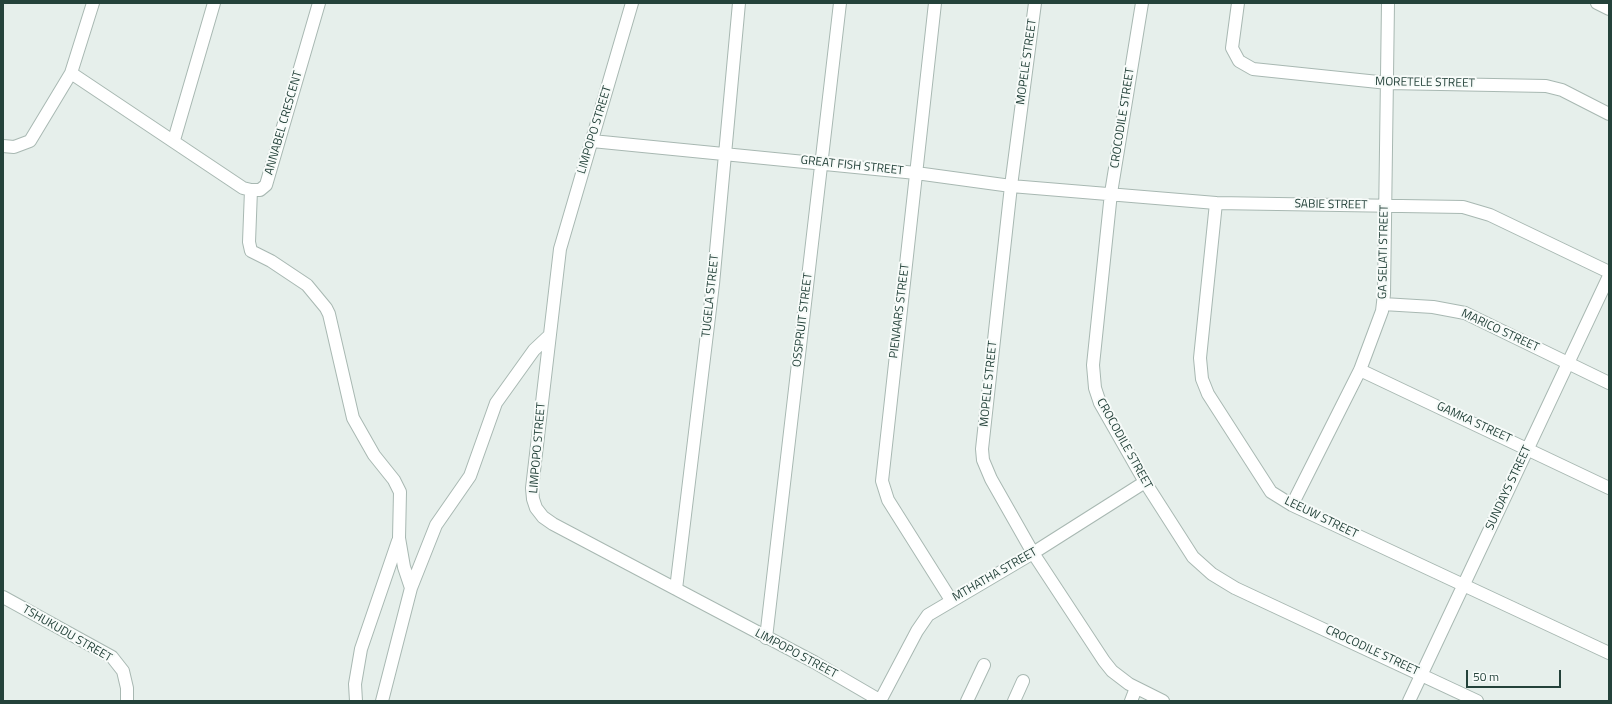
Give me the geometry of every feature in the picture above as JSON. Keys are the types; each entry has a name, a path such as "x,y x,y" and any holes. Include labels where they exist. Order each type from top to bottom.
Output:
{"street":[{"path":"3,146 20,146 30,141 71,73 93,3"},
{"path":"174,140 214,3"},
{"name":"ANNABEL CRESCENT","path":"251,190 260,190 266,185 319,3"},
{"name":"LIMPOPO STREET","path":"632,3 563,237 532,488 536,508 553,524 766,638 814,662 880,701"},
{"name":"TUGELA STREET","path":"676,589 713,284 724,154 740,3"},
{"name":"OSSPRUIT STREET","path":"766,638 840,3"},
{"name":"PIENAARS STREET","path":"936,3 882,481 888,500 951,600"},
{"name":"MOPELE STREET","path":"1035,3 1011,186 982,449 983,460 991,480 1033,553 1104,661 1121,678 1136,688 1163,701"},
{"name":"CROCODILE STREET","path":"1142,3 1111,193 1093,378 1100,403 1145,482 1193,557 1212,574 1235,588 1477,701"},
{"name":"MORETELE STREET","path":"1238,3 1232,44 1234,55 1247,67 1259,70 1388,83 1546,86 1562,90 1609,114"},
{"name":"GA SELATI STREET","path":"1292,505 1360,370 1380,318 1383,304 1388,83 1388,3"},
{"path":"1597,3 1609,9"},
{"path":"71,73 174,140 243,188 251,190 249,242 252,250 307,285 329,314 353,418 374,455 394,480 400,492 399,538 404,567 411,588"},
{"name":"GREAT FISH STREET","path":"592,141 916,173 1011,186 1111,193"},
{"name":"SABIE STREET","path":"1111,193 1216,203 1385,207 1463,207 1477,210 1609,272"},
{"name":"LEEUW STREET","path":"1216,203 1200,358 1202,379 1208,394 1265,483 1278,498 1609,653"},
{"name":"SUNDAYS STREET","path":"1409,701 1609,276"},
{"name":"MARICO STREET","path":"1383,304 1434,307 1458,311 1609,383"},
{"path":"382,701 411,588 436,525 470,476 496,403 534,350 550,335"},
{"name":"GAMKA STREET","path":"1360,370 1609,488"},
{"name":"MTHATHA STREET","path":"880,701 922,623 928,616 951,600 1033,553 1145,482"},
{"path":"357,698 355,684 361,650 399,538"},
{"name":"TSHUKUDU STREET","path":"3,597 112,657 123,671 127,688 127,701"},
{"path":"967,701 984,665"},
{"path":"1014,701 1023,681"},
{"path":"1131,701 1136,688"}]}
